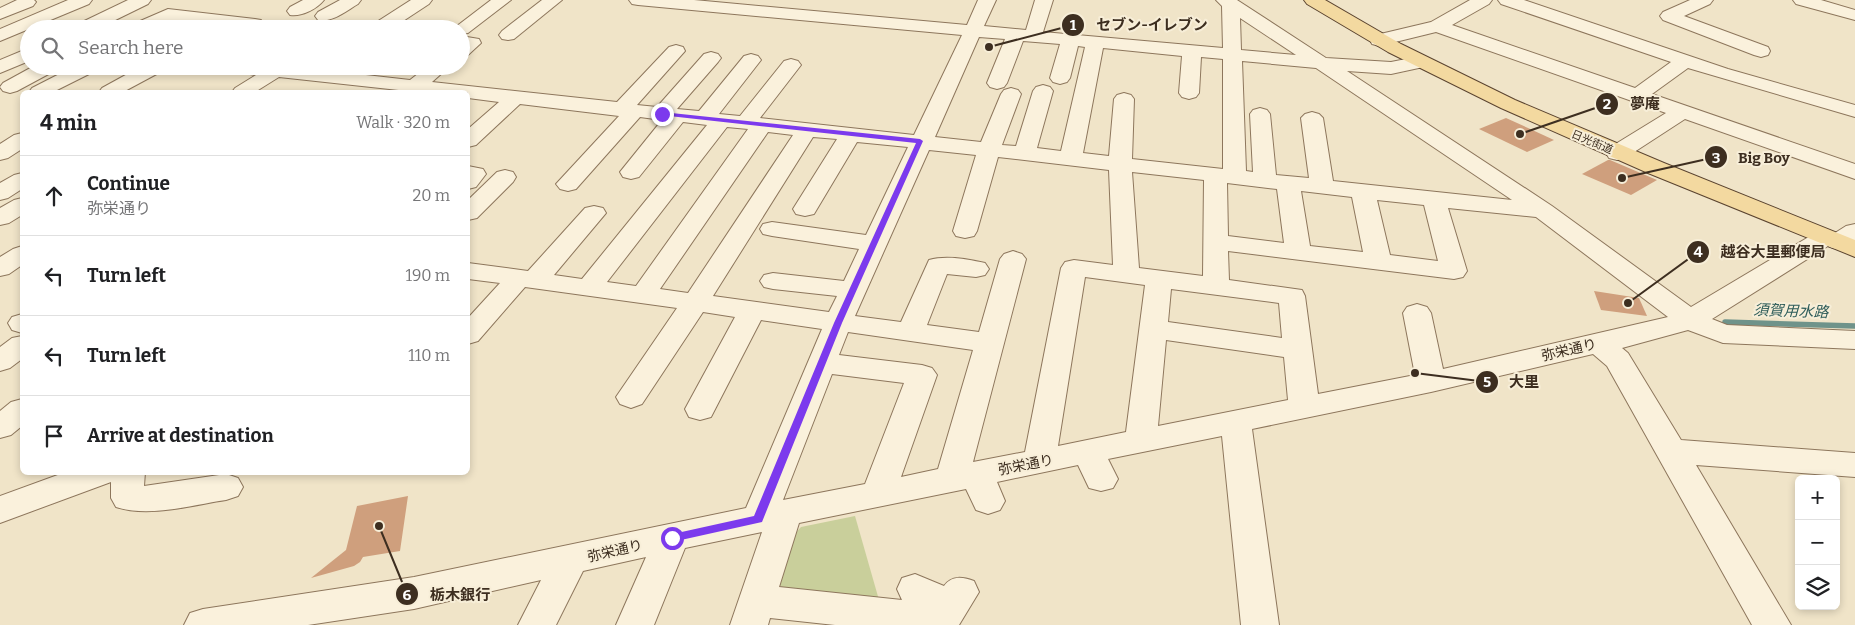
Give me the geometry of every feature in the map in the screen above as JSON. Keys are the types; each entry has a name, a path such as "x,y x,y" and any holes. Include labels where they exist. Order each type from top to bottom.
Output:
{"main road":[{"name":"日光街道","path":"1313,0 1379,40 1514,107 1617,153 1844,240"}],"street":[{"path":"36,20 82,0"},
{"path":"101,20 142,0"},
{"path":"324,16 352,0"},
{"path":"392,20 423,0"},
{"path":"470,28 502,0"},
{"path":"508,35 553,0"},
{"path":"915,589 956,599 941,620 753,613 771,516 822,363 838,323 920,141 987,0"},
{"path":"965,231 989,149 1004,88 1024,36 1044,0"},
{"path":"1379,40 1437,26 1483,0"},
{"path":"1507,0 1685,61 1855,111"},
{"path":"1704,0 1669,16 1768,49 1755,52 1721,72"},
{"path":"1802,0 1855,15"},
{"path":"1852,0 1855,3"},
{"path":"650,1 1391,68 1421,62"},
{"path":"0,14 27,2"},
{"path":"1216,286 1215,242 1225,175 1231,53 1228,2"},
{"path":"1228,2 1542,211 1690,320 1723,334 1855,340"},
{"path":"156,20 168,14 219,20"},
{"path":"1437,26 1855,172"},
{"path":"0,36 20,27"},
{"path":"1060,78 1071,39"},
{"path":"0,42 20,44"},
{"path":"1071,158 1095,42"},
{"path":"1189,93 1192,50"},
{"path":"568,184 676,52"},
{"path":"0,67 20,58"},
{"path":"631,172 711,58"},
{"path":"642,296 733,122 751,60"},
{"path":"1636,97 1685,61"},
{"path":"589,288 733,122 790,65"},
{"path":"10,87 32,75"},
{"path":"43,90 72,75"},
{"path":"113,90 140,75"},
{"path":"245,90 269,75"},
{"path":"276,90 303,75"},
{"path":"337,75 360,80 448,90"},
{"path":"342,90 368,75"},
{"path":"415,86 429,75"},
{"path":"1025,153 1043,91"},
{"path":"470,93 1542,211"},
{"path":"470,138 515,98"},
{"path":"1124,99 1120,164 1126,274"},
{"path":"1617,153 1682,112"},
{"path":"1260,114 1276,181 1298,251"},
{"path":"1312,118 1322,186"},
{"path":"631,397 695,303 807,130"},
{"path":"805,209 851,134"},
{"path":"0,153 20,141"},
{"path":"470,174 476,174 470,180"},
{"path":"470,211 505,177"},
{"path":"11,206 20,185"},
{"path":"1363,191 1378,261"},
{"path":"1215,242 1454,271 1434,199"},
{"path":"470,333 594,213"},
{"path":"772,229 874,244"},
{"name":"弥栄通り","path":"203,625 311,616 878,494 973,485 1038,462 1094,465 1141,442 1431,382 1599,344 1690,320 1844,240"},
{"path":"0,268 20,255"},
{"path":"973,485 989,343 1013,258"},
{"path":"910,333 938,265 976,270"},
{"path":"1038,462 1074,268 1292,296 1304,408"},
{"path":"472,276 527,279 989,343"},
{"path":"1141,442 1159,278"},
{"path":"772,281 853,290"},
{"path":"700,409 752,311"},
{"path":"1417,313 1431,382"},
{"path":"1153,329 1298,350"},
{"path":"1599,344 1618,360 1772,625"},
{"path":"0,361 20,346"},
{"path":"822,363 922,375 878,494"},
{"path":"0,427 20,412"},
{"path":"1236,423 1260,625"},
{"path":"1670,451 1855,465"},
{"path":"0,510 95,475"},
{"path":"127,475 128,498 143,499 226,487"},
{"path":"634,625 672,538"},
{"path":"537,625 570,561"}],"green space":[{"path":"855,516 879,600 773,593 787,542 801,527"}],"building":[{"path":"1506,118 1554,140 1527,152 1479,129"},
{"path":"1608,160 1657,180 1631,195 1582,174"},
{"path":"1594,291 1639,298 1647,316 1601,310"},
{"path":"408,496 400,551 363,557 354,566 311,578 346,550 357,506"}],"waterway":[{"name":"須賀用水路","path":"1725,322 1855,326"}],"place":[{"name":"セブン-イレブン","path":"989,47"},
{"name":"夢庵","path":"1520,134"},
{"name":"Big Boy","path":"1622,178"},
{"name":"越谷大里郵便局","path":"1628,303"},
{"name":"大里","path":"1415,373"},
{"name":"栃木銀行","path":"379,526"}],"route":[{"path":"662,114 920,141 838,323 758,519 672,538"}]}
